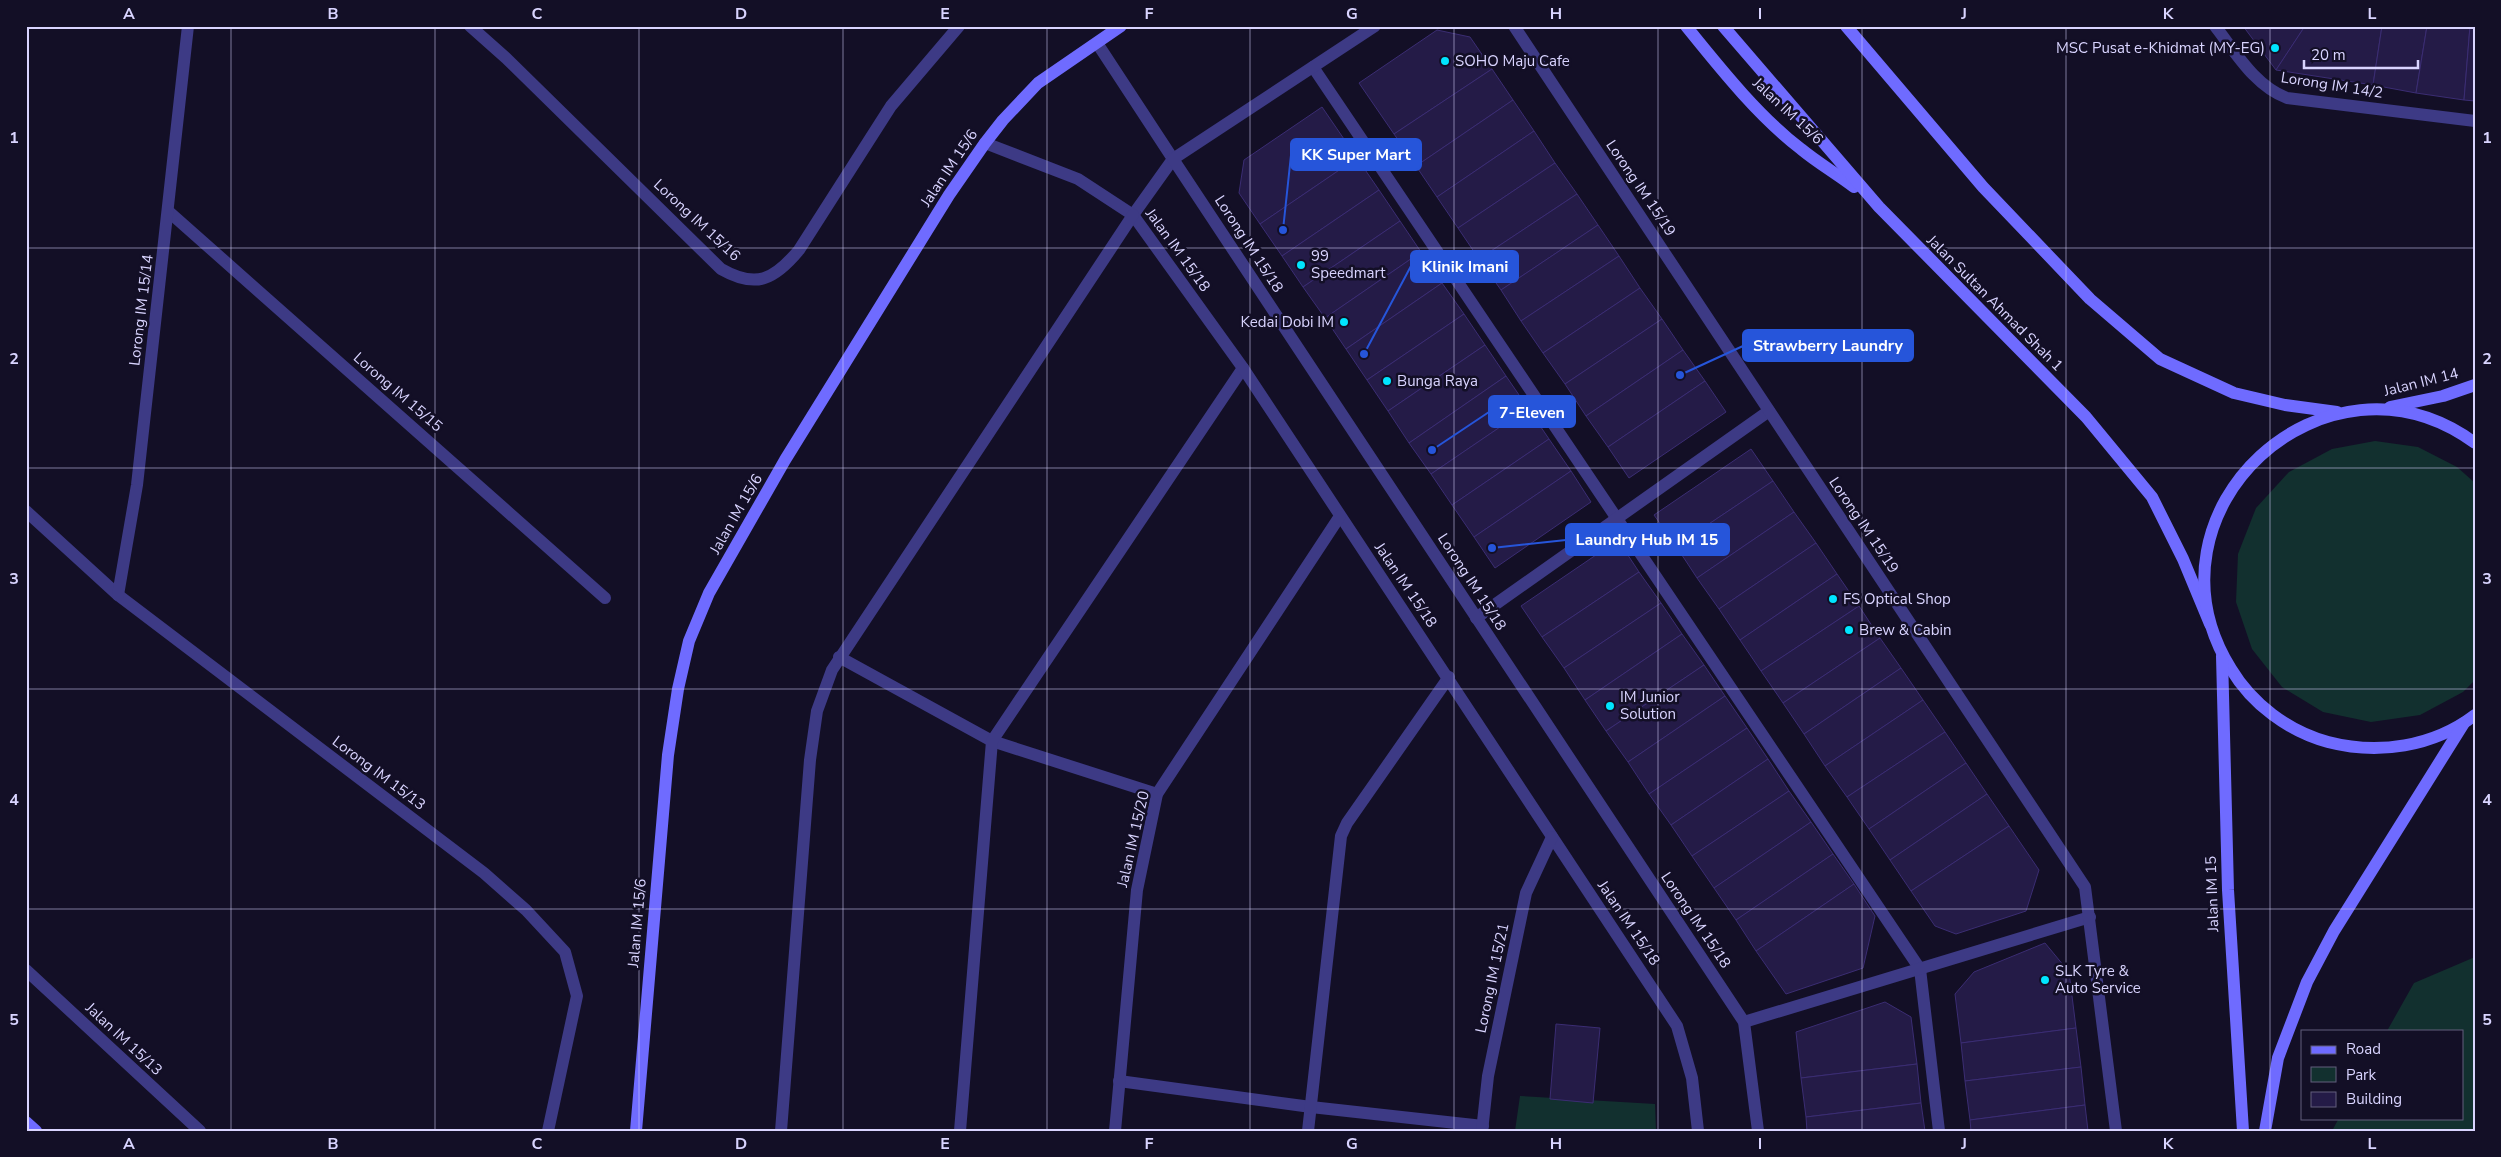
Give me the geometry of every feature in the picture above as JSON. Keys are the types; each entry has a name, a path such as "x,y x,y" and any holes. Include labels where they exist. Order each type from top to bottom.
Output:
{"street":[{"name":"Lorong IM 15/14","path":"118,596 136,486 188,26"},
{"name":"Lorong IM 15/16","path":"470,26 506,58 721,269 740,280 757,280 783,269 799,250 891,106 959,26"},
{"name":"Jalan IM 15/6","path":"636,1131 668,755 678,689 689,641 709,593 785,460 949,195 985,143 1003,120 1038,83 1121,26"},
{"path":"781,1131 810,760 816,711 832,670 1133,215 1173,159 1375,26"},
{"name":"Lorong IM 15/19","path":"1514,26 2085,887 2116,1131"},
{"name":"Jalan IM 15/6","path":"1686,26 1723,72 1800,149 1832,170 1879,207"},
{"name":"Jalan Sultan Ahmad Shah 1","path":"1724,26 1879,207 2086,417 2152,497 2183,559 2210,624"},
{"path":"1846,26 1983,187 2090,299 2160,359 2234,393 2285,405 2344,413"},
{"name":"Lorong IM 14/2","path":"2215,26 2258,81 2271,92 2287,98 2475,121"},
{"path":"1097,42 1173,159"},
{"path":"1313,67 1920,968 1939,1131"},
{"name":"Jalan IM 15/18","path":"985,143 1078,179 1133,215 1242,368 1449,677 1677,1026 1692,1078 1698,1131"},
{"name":"Lorong IM 15/18","path":"1173,159 1744,1022"},
{"name":"Lorong IM 15/15","path":"168,211 605,598"},
{"path":"960,1131 992,741 1242,368"},
{"name":"Jalan IM 14","path":"2375,410 2443,396 2475,385"},
{"path":"2475,443 2437,421 2406,413 2375,410 2344,413 2308,424 2287,434 2263,452 2242,474 2225,498 2213,526 2206,559 2205,592 2210,624 2222,656 2238,682 2260,705 2285,724 2313,738 2343,746 2374,749 2406,746 2436,737 2464,723 2475,715"},
{"path":"1476,618 1769,411"},
{"name":"Lorong IM 15/13","path":"26,510 118,596 484,874 526,910 565,952 577,996 548,1131"},
{"name":"Jalan IM 15/20","path":"1116,1131 1119,1081 1138,890 1157,794 1340,516"},
{"name":"Jalan IM 15","path":"2222,656 2228,890 2243,1131"},
{"path":"840,657 992,741 1157,794"},
{"path":"1308,1131 1341,836 1347,823 1449,677"},
{"path":"2266,1131 2278,1058 2307,982 2334,931 2464,723"},
{"name":"Lorong IM 15/21","path":"1482,1128 1488,1076 1526,893 1552,837"},
{"path":"1758,1131 1744,1022 2090,917"},
{"name":"Jalan IM 15/13","path":"26,970 200,1131"},
{"path":"1119,1081 1482,1128"},
{"path":"26,1122 36,1131"}],"green space":[{"path":"2375,441 2418,447 2457,467 2475,483 2475,680 2463,692 2420,715 2371,722 2323,712 2282,687 2252,649 2236,602 2238,554 2256,508 2289,472 2332,449"},
{"path":"2475,957 2475,1131 2332,1131 2338,1120 2464,1120 2464,1030 2388,1030 2414,983"},
{"path":"1520,1096 1655,1104 1656,1131 1515,1131"}],"building":[{"name":"MSC Pusat e-Khidmat (MY-EG)","path":"2243,26 2305,26 2276,70"},
{"path":"2305,26 2382,26 2373,85 2276,70"},
{"path":"2382,26 2427,26 2416,93 2373,85"},
{"path":"2427,26 2470,26 2464,100 2416,93"},
{"path":"2470,26 2475,26 2475,101 2464,100"},
{"path":"1437,30 1470,37 1492,69 1394,134 1359,83"},
{"path":"1492,69 1513,100 1416,166 1394,134"},
{"path":"1513,100 1534,131 1437,197 1416,166"},
{"path":"1322,107 1357,158 1260,224 1239,193 1244,160"},
{"path":"1534,131 1555,163 1458,228 1437,197"},
{"path":"1357,158 1379,190 1282,256 1260,224"},
{"path":"1555,163 1577,194 1479,259 1458,228"},
{"path":"1379,190 1400,221 1303,287 1282,256"},
{"path":"1577,194 1598,225 1501,290 1479,259"},
{"path":"1400,221 1421,252 1325,318 1303,287"},
{"path":"1598,225 1619,256 1521,321 1501,290"},
{"path":"1421,252 1442,283 1346,349 1325,318"},
{"path":"1619,256 1640,288 1543,353 1521,321"},
{"path":"1442,283 1464,314 1367,380 1346,349"},
{"path":"1640,288 1662,319 1565,384 1543,353"},
{"path":"1464,314 1485,345 1388,411 1367,380"},
{"path":"1662,319 1683,350 1586,416 1565,384"},
{"path":"1485,345 1506,376 1409,443 1388,411"},
{"path":"1683,350 1705,381 1608,447 1586,416"},
{"path":"1506,376 1528,408 1431,474 1409,443"},
{"path":"1705,381 1726,412 1629,478 1608,447"},
{"path":"1528,408 1549,439 1452,505 1431,474"},
{"path":"1549,439 1571,471 1474,537 1452,505"},
{"path":"1751,449 1773,481 1676,546 1654,515"},
{"path":"1571,471 1591,502 1495,568 1474,537"},
{"path":"1773,481 1794,512 1697,578 1676,546"},
{"path":"1794,512 1816,543 1719,609 1697,578"},
{"path":"1618,540 1639,572 1542,637 1521,606"},
{"path":"1816,543 1837,574 1740,640 1719,609"},
{"path":"1639,572 1661,603 1564,668 1542,637"},
{"path":"1837,574 1859,606 1761,671 1740,640"},
{"path":"1661,603 1682,634 1585,700 1564,668"},
{"path":"1859,606 1880,638 1783,703 1761,671"},
{"path":"1682,634 1704,665 1606,731 1585,700"},
{"path":"1880,638 1901,668 1804,734 1783,703"},
{"path":"1704,665 1725,696 1628,762 1606,731"},
{"path":"1901,668 1923,700 1825,766 1804,734"},
{"path":"1725,696 1747,728 1649,794 1628,762"},
{"path":"1923,700 1945,732 1847,797 1825,766"},
{"path":"1747,728 1768,759 1671,825 1649,794"},
{"path":"1945,732 1966,763 1869,829 1847,797"},
{"path":"1768,759 1789,791 1692,856 1671,825"},
{"path":"1966,763 1987,794 1890,860 1869,829"},
{"path":"1789,791 1811,822 1714,888 1692,856"},
{"path":"1987,794 2009,826 1911,891 1890,860"},
{"path":"1811,822 1833,854 1736,920 1714,888"},
{"path":"2009,826 2039,870 2026,911 1956,934 1935,926 1911,891"},
{"path":"1833,854 1854,884 1756,951 1736,920"},
{"path":"1854,884 1875,916 1863,968 1786,994 1756,951"},
{"path":"2045,943 2069,972 2076,1028 1961,1043 1955,994 1974,972"},
{"path":"1885,1002 1911,1017 1917,1064 1801,1078 1796,1032"},
{"path":"1556,1024 1600,1028 1593,1103 1550,1099"},
{"path":"2076,1028 2081,1067 1965,1081 1961,1043"},
{"path":"1917,1064 1921,1103 1806,1117 1801,1078"},
{"path":"2081,1067 2085,1105 1970,1120 1965,1081"},
{"path":"1921,1103 1925,1131 1807,1131 1806,1117"},
{"path":"2085,1105 2088,1131 1971,1131 1970,1120"}],"place":[{"name":"MSC Pusat e-Khidmat (MY-EG)","path":"2275,48"},
{"name":"SOHO Maju Cafe","path":"1445,61"},
{"name":"KK Super Mart","path":"1283,230"},
{"name":"99 Speedmart","path":"1301,265"},
{"name":"Kedai Dobi IM","path":"1344,322"},
{"name":"Klinik Imani","path":"1364,354"},
{"name":"Strawberry Laundry","path":"1680,375"},
{"name":"Bunga Raya","path":"1387,381"},
{"name":"7-Eleven","path":"1432,450"},
{"name":"Laundry Hub IM 15","path":"1492,548"},
{"name":"FS Optical Shop","path":"1833,599"},
{"name":"Brew & Cabin","path":"1849,630"},
{"name":"IM Junior Solution","path":"1610,706"},
{"name":"SLK Tyre & Auto Service","path":"2045,980"}]}
